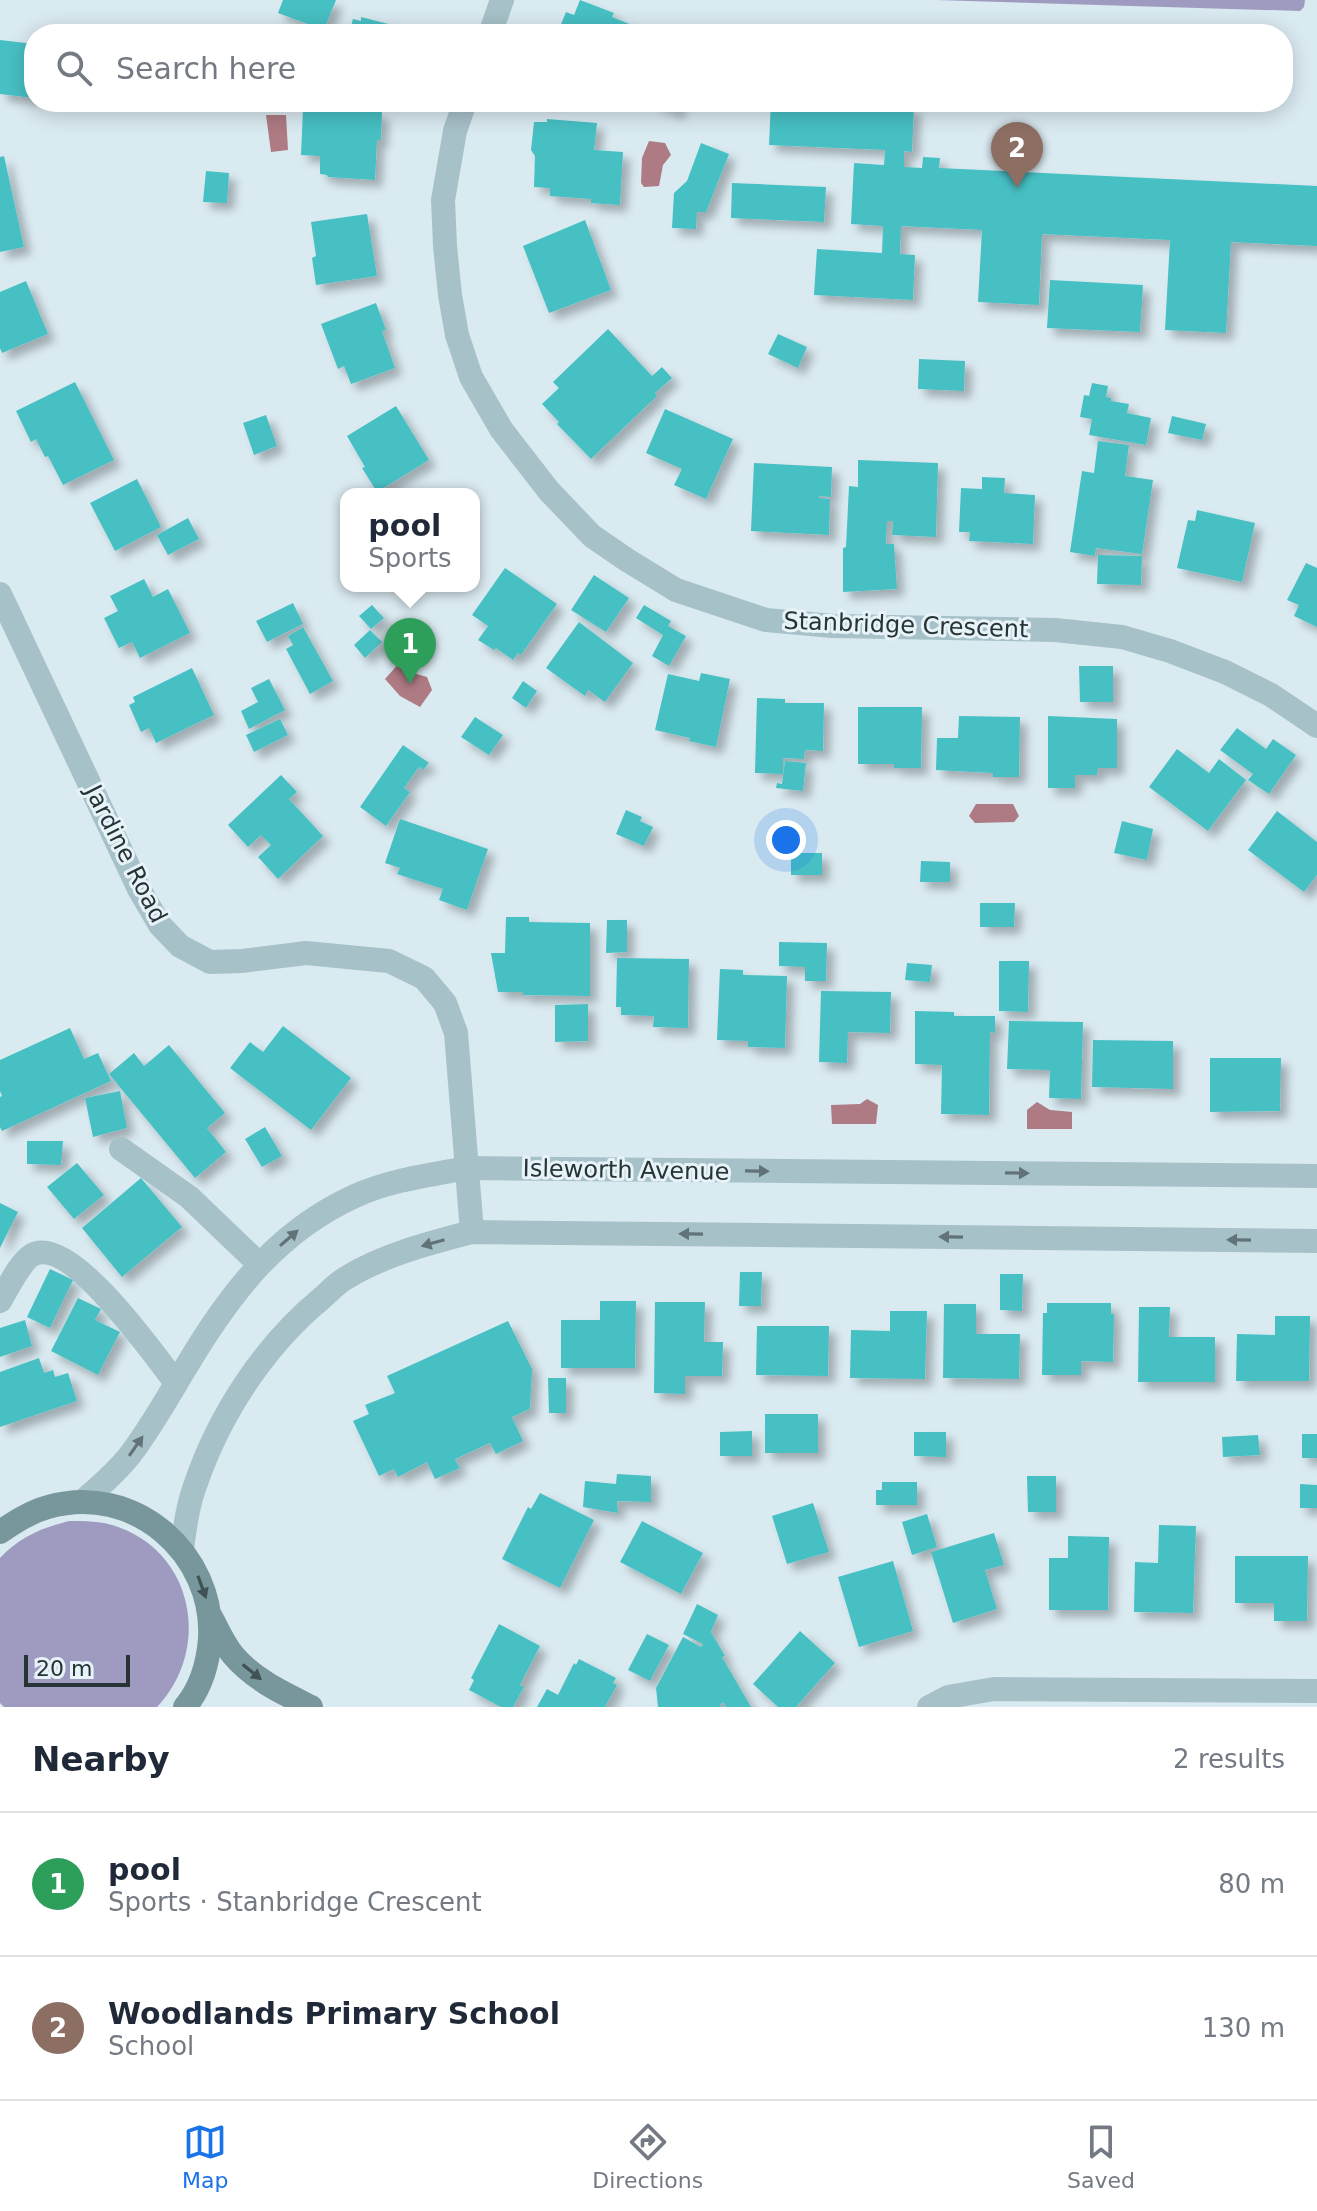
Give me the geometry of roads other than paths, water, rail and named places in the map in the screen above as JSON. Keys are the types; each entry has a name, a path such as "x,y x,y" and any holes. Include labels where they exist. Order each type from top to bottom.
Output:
{"street":[{"path":"494,24 502,0"},
{"name":"Stanbridge Crescent","path":"462,112 455,131 443,200 446,258 457,335 471,377 501,429 549,491 592,536 676,590 766,620 833,626 1055,630 1122,637 1225,672 1271,695 1317,726"},
{"name":"Jardine Road","path":"0,594 139,889 160,925 180,946 210,962 306,953 389,961 424,978 445,1003 456,1033 472,1232"},
{"path":"121,1149 189,1197 259,1264"},
{"name":"Isleworth Avenue","path":"82,1502 109,1479 129,1456 213,1323 259,1264 302,1226 355,1196 403,1180 467,1168 1317,1176"},
{"path":"182,1549 196,1482 224,1419 257,1367 299,1317 346,1278 403,1251 472,1232 1317,1241"},
{"path":"0,1301 30,1256 40,1252 64,1260 82,1272 108,1297 176,1383"},
{"path":"6,1524 49,1506 82,1502 120,1507 154,1523 182,1549 201,1581 211,1617 231,1653 268,1685 311,1707"},
{"path":"185,1707 193,1697 208,1659 211,1617"},
{"path":"929,1707 948,1697 994,1689 1317,1691"}],"place":[{"name":"Woodlands Primary School","path":"1017,188"},
{"name":"pool","path":"410,684"}]}
